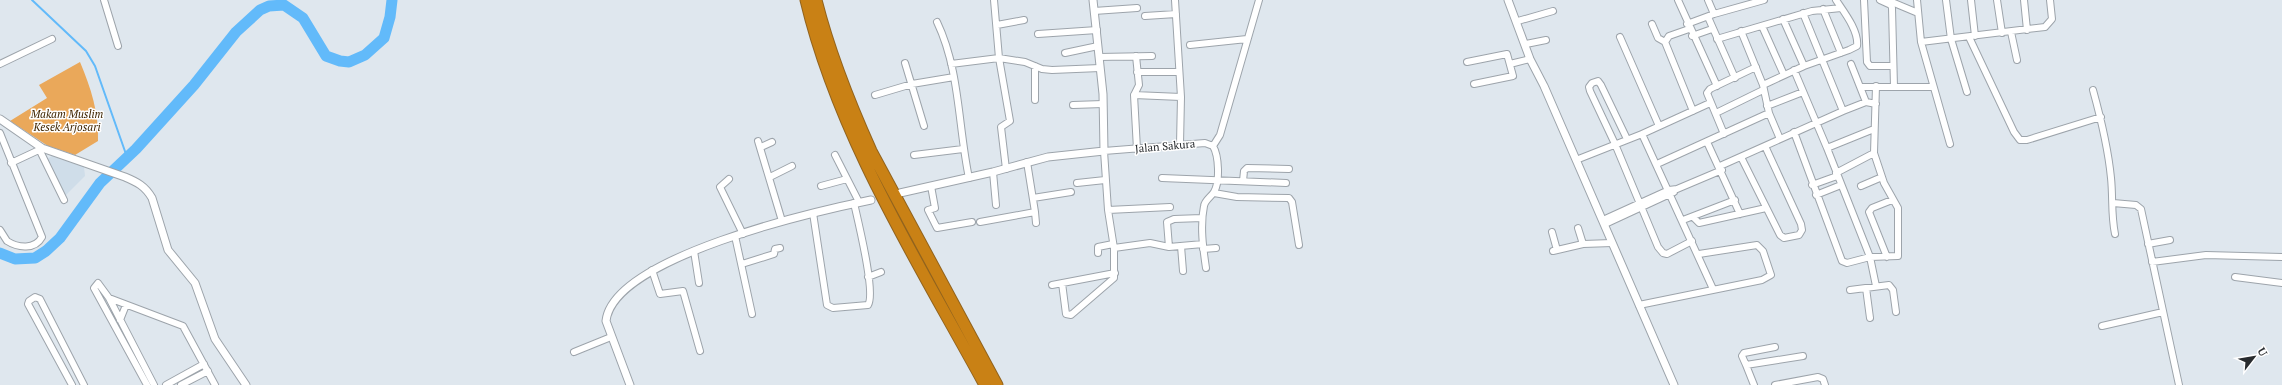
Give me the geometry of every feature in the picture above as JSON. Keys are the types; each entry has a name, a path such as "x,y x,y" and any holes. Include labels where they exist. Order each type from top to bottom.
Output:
{"highway":[{"path":"806,0 818,45 838,101 881,193 986,385"},
{"path":"816,0 826,36 854,114 871,151 997,385"}],"street":[{"path":"106,0 118,46"},
{"path":"994,0 999,58 1010,121 1001,127 1006,169"},
{"path":"1062,283 1066,314 1071,315 1111,282 1116,273 1105,180 1100,57 1093,0"},
{"path":"1175,0 1181,97 1180,144"},
{"path":"1206,268 1203,247 1202,218 1205,202 1214,192 1217,180 1216,155 1213,146 1220,135 1259,0"},
{"path":"1508,0 1518,21 1530,59 1544,86 1674,385"},
{"path":"1678,0 1692,36 1717,86"},
{"path":"1708,0 1714,14"},
{"path":"1737,0 1740,7"},
{"path":"1665,42 1669,36 1714,14 1763,0"},
{"path":"1716,113 1794,70 1841,53 1858,44 1853,30 1836,0"},
{"path":"1864,0 1867,62 1870,66 1893,66"},
{"path":"1880,0 1890,5 1892,8 1894,87"},
{"path":"1887,0 1918,13"},
{"path":"1917,0 1921,42 1950,144"},
{"path":"1946,0 1951,39 1967,92"},
{"path":"1971,0 1972,37 2014,132 2020,140 2027,140 2101,117"},
{"path":"1997,0 2002,33"},
{"path":"2024,0 2027,30"},
{"path":"1921,42 2027,30 2049,24 2052,14 2050,0"},
{"path":"1094,11 1137,8"},
{"path":"1717,39 1803,13 1823,9 1841,8"},
{"path":"1823,9 1841,53"},
{"path":"1518,21 1553,11"},
{"path":"1803,13 1843,111"},
{"path":"1145,16 1176,14"},
{"path":"1708,17 1735,78"},
{"path":"997,24 1024,20"},
{"path":"1783,20 1804,66"},
{"path":"937,22 947,43 954,77 968,178"},
{"path":"1652,24 1658,38 1665,42 1693,111"},
{"path":"1762,26 1784,75"},
{"path":"1692,36 1712,29"},
{"path":"1038,34 1097,30"},
{"path":"1741,31 1763,87 1769,113 1780,139"},
{"path":"2011,32 2017,60"},
{"path":"1620,37 1659,126"},
{"path":"0,64 52,39"},
{"path":"1190,45 1247,39"},
{"path":"1526,44 1546,40"},
{"path":"1065,53 1098,46"},
{"path":"1467,62 1507,54 1513,76 1474,84"},
{"path":"1136,56 1139,86 1134,90 1137,149"},
{"path":"1100,57 1152,56"},
{"path":"951,64 999,58 1025,62 1035,66 1058,70 1100,68"},
{"path":"1510,64 1530,59"},
{"path":"905,63 924,126"},
{"path":"1851,64 1862,87 1866,102"},
{"path":"1035,66 1036,100"},
{"path":"1724,134 1707,93 1717,86 1756,68"},
{"path":"1794,70 1817,122 1836,174 1870,257 1876,286"},
{"path":"1137,72 1179,72"},
{"path":"875,95 912,84 954,77"},
{"path":"1627,139 1604,89 1600,83 1595,81 1590,85 1590,91 1616,144 1640,206 1663,253 1668,254 1692,241"},
{"path":"1794,132 1812,185 1843,261 1847,263 1870,257 1898,256 1898,208 1892,200 1874,153 1876,86"},
{"path":"1862,87 1933,87"},
{"path":"2093,90 2101,117 2109,156 2113,203 2112,215 2115,234"},
{"path":"1767,106 1803,92"},
{"path":"1134,95 1181,97"},
{"path":"1604,222 1817,122 1866,102 1876,104"},
{"path":"1576,160 1642,134 1710,103"},
{"path":"1073,105 1103,104"},
{"path":"1657,164 1769,113"},
{"path":"0,119 41,149 125,177 143,186 152,198 168,250 195,283 214,339 246,385"},
{"path":"1827,148 1874,129"},
{"path":"0,133 2,145 42,237 39,242 28,247 10,243 4,239 0,230"},
{"path":"1642,134 1699,254 1713,289"},
{"path":"772,142 760,144 782,221"},
{"name":"Jalan Sakura","path":"1104,151 1205,142 1213,146"},
{"path":"1707,142 1721,168 1740,214"},
{"path":"1741,157 1781,236 1787,238 1801,233 1801,224 1765,146"},
{"path":"11,163 41,149"},
{"path":"41,149 64,200"},
{"path":"914,154 963,149"},
{"path":"900,193 1006,169 1048,157 1104,151"},
{"path":"1812,185 1836,174 1874,153"},
{"path":"813,213 828,306 832,308 869,304 868,277 856,203 847,179 835,155"},
{"path":"1027,162 1036,223"},
{"path":"770,178 792,166"},
{"path":"1243,181 1243,172 1246,168 1289,169"},
{"path":"993,172 996,205"},
{"path":"1861,186 1882,177"},
{"path":"1162,178 1286,183"},
{"path":"729,179 720,188 743,234"},
{"path":"821,186 847,179"},
{"path":"1077,183 1105,180"},
{"path":"1816,195 1841,185"},
{"path":"931,186 935,208 928,210 937,228 972,222"},
{"path":"1033,198 1071,192"},
{"path":"1214,192 1236,197 1289,198 1292,202 1298,245"},
{"path":"630,385 606,321 610,308 634,283 652,270 694,251 735,236 782,221 871,200"},
{"path":"1683,220 1735,200"},
{"path":"1887,257 1869,212 1872,208 1892,200"},
{"path":"2113,203 2139,206 2179,385"},
{"path":"1108,210 1170,207"},
{"path":"1693,217 1695,222 1699,223 1766,208"},
{"path":"980,222 1035,212"},
{"path":"1169,247 1167,222 1174,219 1202,218"},
{"path":"1578,228 1583,244"},
{"path":"1552,232 1555,251 1583,244 1612,243"},
{"path":"735,236 752,314"},
{"path":"2148,244 2170,240"},
{"path":"1098,253 1098,247 1150,243 1169,247 1181,246 1216,248"},
{"path":"1639,305 1770,277 1771,273 1766,256 1762,249 1756,245 1699,254"},
{"path":"1181,246 1183,271"},
{"path":"742,264 774,254 775,249 780,248"},
{"path":"694,251 699,283"},
{"path":"2152,262 2206,256 2282,257"},
{"path":"652,270 660,294 682,291 700,351"},
{"path":"868,277 881,272"},
{"path":"1052,284 1116,273"},
{"path":"2235,277 2282,283"},
{"path":"147,385 94,288 96,284 109,298 154,385"},
{"path":"1850,290 1885,285 1891,287 1896,312"},
{"path":"1866,288 1870,318"},
{"path":"72,385 28,304 29,301 35,297 40,300 84,385"},
{"path":"109,298 183,326 215,385"},
{"path":"120,320 126,305"},
{"path":"2102,326 2163,312"},
{"path":"574,352 611,337"},
{"path":"1754,385 1742,356 1744,353 1775,346"},
{"path":"128,350 135,347"},
{"path":"1746,365 1803,356"},
{"path":"166,385 204,364"},
{"path":"181,385 208,371"},
{"path":"1775,385 1818,377 1823,379 1825,385"}],"shaded area":[{"path":"52,156 84,167 85,176 65,196 47,159"}],"green space":[{"name":"Makam Muslim Kesek Arjosari","path":"80,62 94,101 98,141 75,155 48,146 10,121 47,98 39,85"}],"waterway":[{"path":"32,0 86,51 95,66 127,157"},
{"path":"0,253 15,259 35,258 46,251 60,238 100,183 136,149 194,85 236,32 260,10 269,6 284,5 303,18 326,56 340,61 349,62 365,55 384,38 390,17 392,0"}]}
